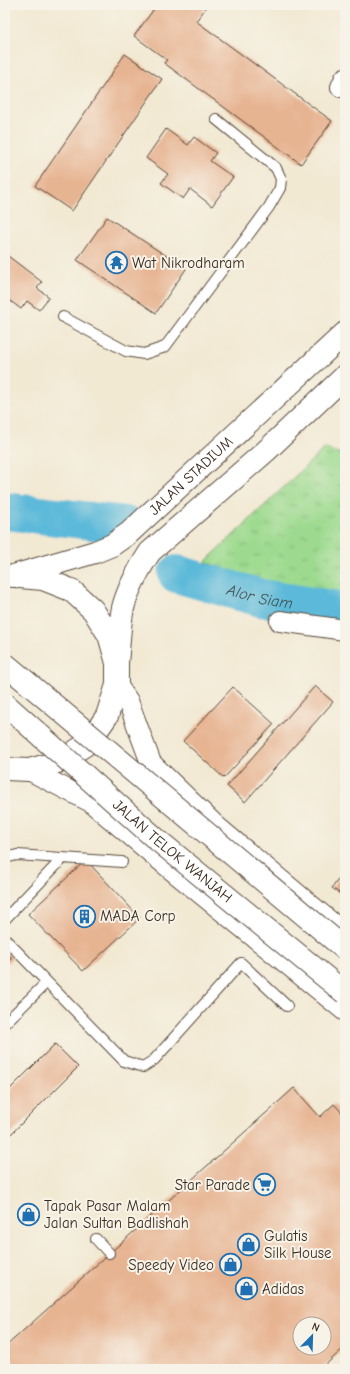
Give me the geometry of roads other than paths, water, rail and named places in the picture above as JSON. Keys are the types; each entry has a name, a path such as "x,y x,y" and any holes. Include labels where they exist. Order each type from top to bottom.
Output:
{"main road":[{"name":"JALAN STADIUM","path":"9,577 95,552 112,545 129,533 345,333"},
{"name":"JALAN STADIUM","path":"117,664 123,608 141,566 150,552 266,451 345,376"},
{"path":"9,577 43,579 70,590 93,610 97,616 109,635 117,664 116,685 107,716 88,743 61,761 15,770"},
{"path":"5,664 345,949"},
{"name":"JALAN TELOK WANJAH","path":"5,704 155,838 345,993"}],"street":[{"path":"280,621 345,630"},
{"path":"116,685 128,701 151,763 216,826 345,934"},
{"path":"15,770 91,802 345,1011"}],"lane":[{"path":"63,317 126,351 144,354 165,348 269,207 280,188 281,179 276,168 216,118"},
{"path":"5,858 18,855 122,862"},
{"path":"5,919 64,858"},
{"path":"5,939 124,1061 143,1067 154,1060 240,963 287,1006"},
{"path":"5,1023 47,982"},
{"path":"96,1239 109,1253"}],"waterway":[{"name":"Alor Siam","path":"5,511 126,525"},
{"name":"Alor Siam","path":"177,574 261,598 345,611"}],"place":[{"name":"Wat Nikrodharam","path":"117,263"},
{"name":"MADA Corp","path":"84,916"},
{"name":"Star Parade","path":"265,1185"},
{"name":"Tapak Pasar Malam Jalan Sultan Badlishah","path":"28,1215"},
{"name":"Gulatis Silk House","path":"249,1245"},
{"name":"Speedy Video","path":"230,1265"},
{"name":"Adidas","path":"246,1289"}]}
